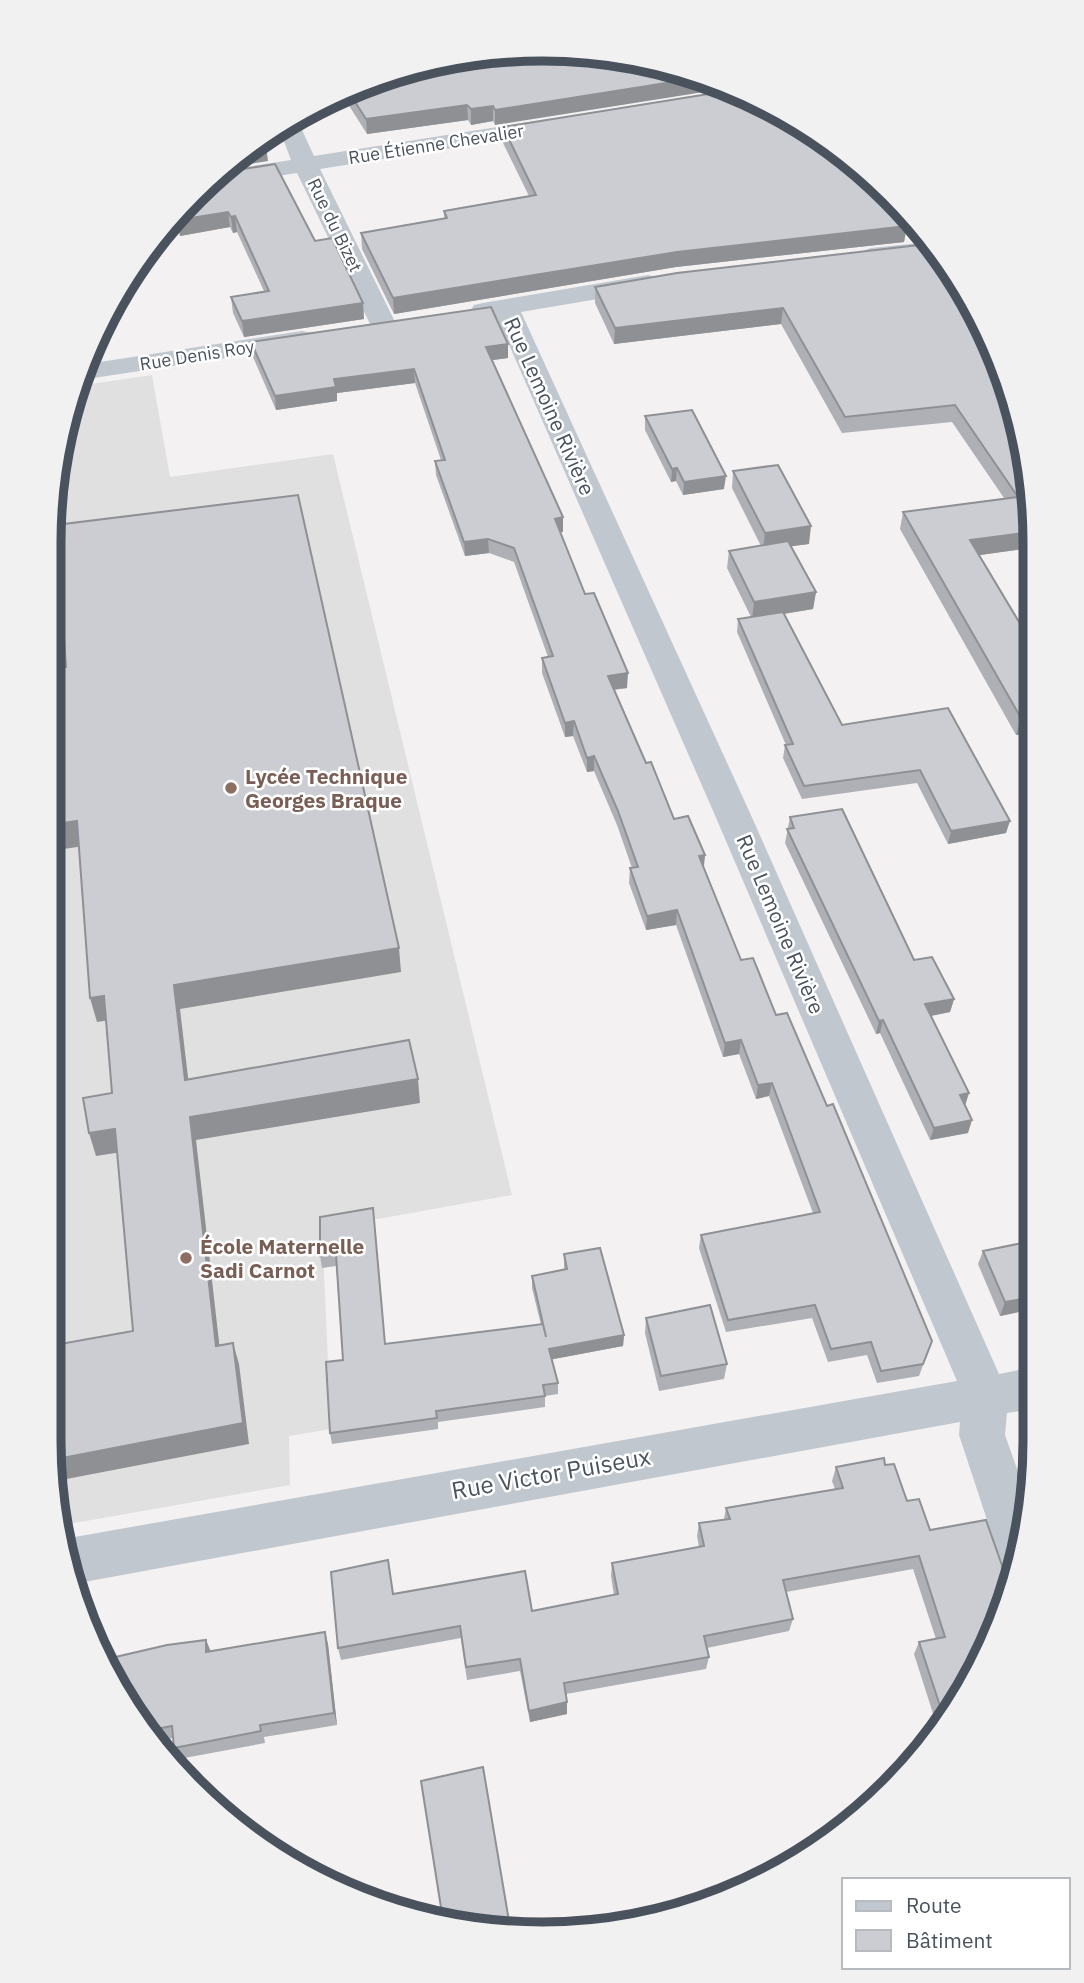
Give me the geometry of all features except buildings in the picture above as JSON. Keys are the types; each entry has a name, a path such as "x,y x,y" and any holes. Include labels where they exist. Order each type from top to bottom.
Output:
{"street":[{"name":"Rue Étienne Chevalier","path":"230,177 579,121"},
{"name":"Rue du Bizet","path":"292,132 305,164 397,324 356,330"},
{"path":"840,259 923,249"},
{"path":"465,314 676,278"},
{"name":"Rue Lemoine Rivière","path":"506,308 732,813 986,1396 982,1435 1015,1531"},
{"name":"Rue Denis Roy","path":"93,371 329,335"},
{"name":"Rue Victor Puiseux","path":"77,1560 1023,1390"}],"shaded area":[{"path":"152,375 170,477 333,454 512,1195 322,1229 331,1429 289,1436 290,1485 68,1524 61,1441 61,542 70,448 88,384"}],"place":[{"name":"Lycée Technique Georges Braque","path":"231,788"},
{"name":"École Maternelle Sadi Carnot","path":"186,1258"}]}
